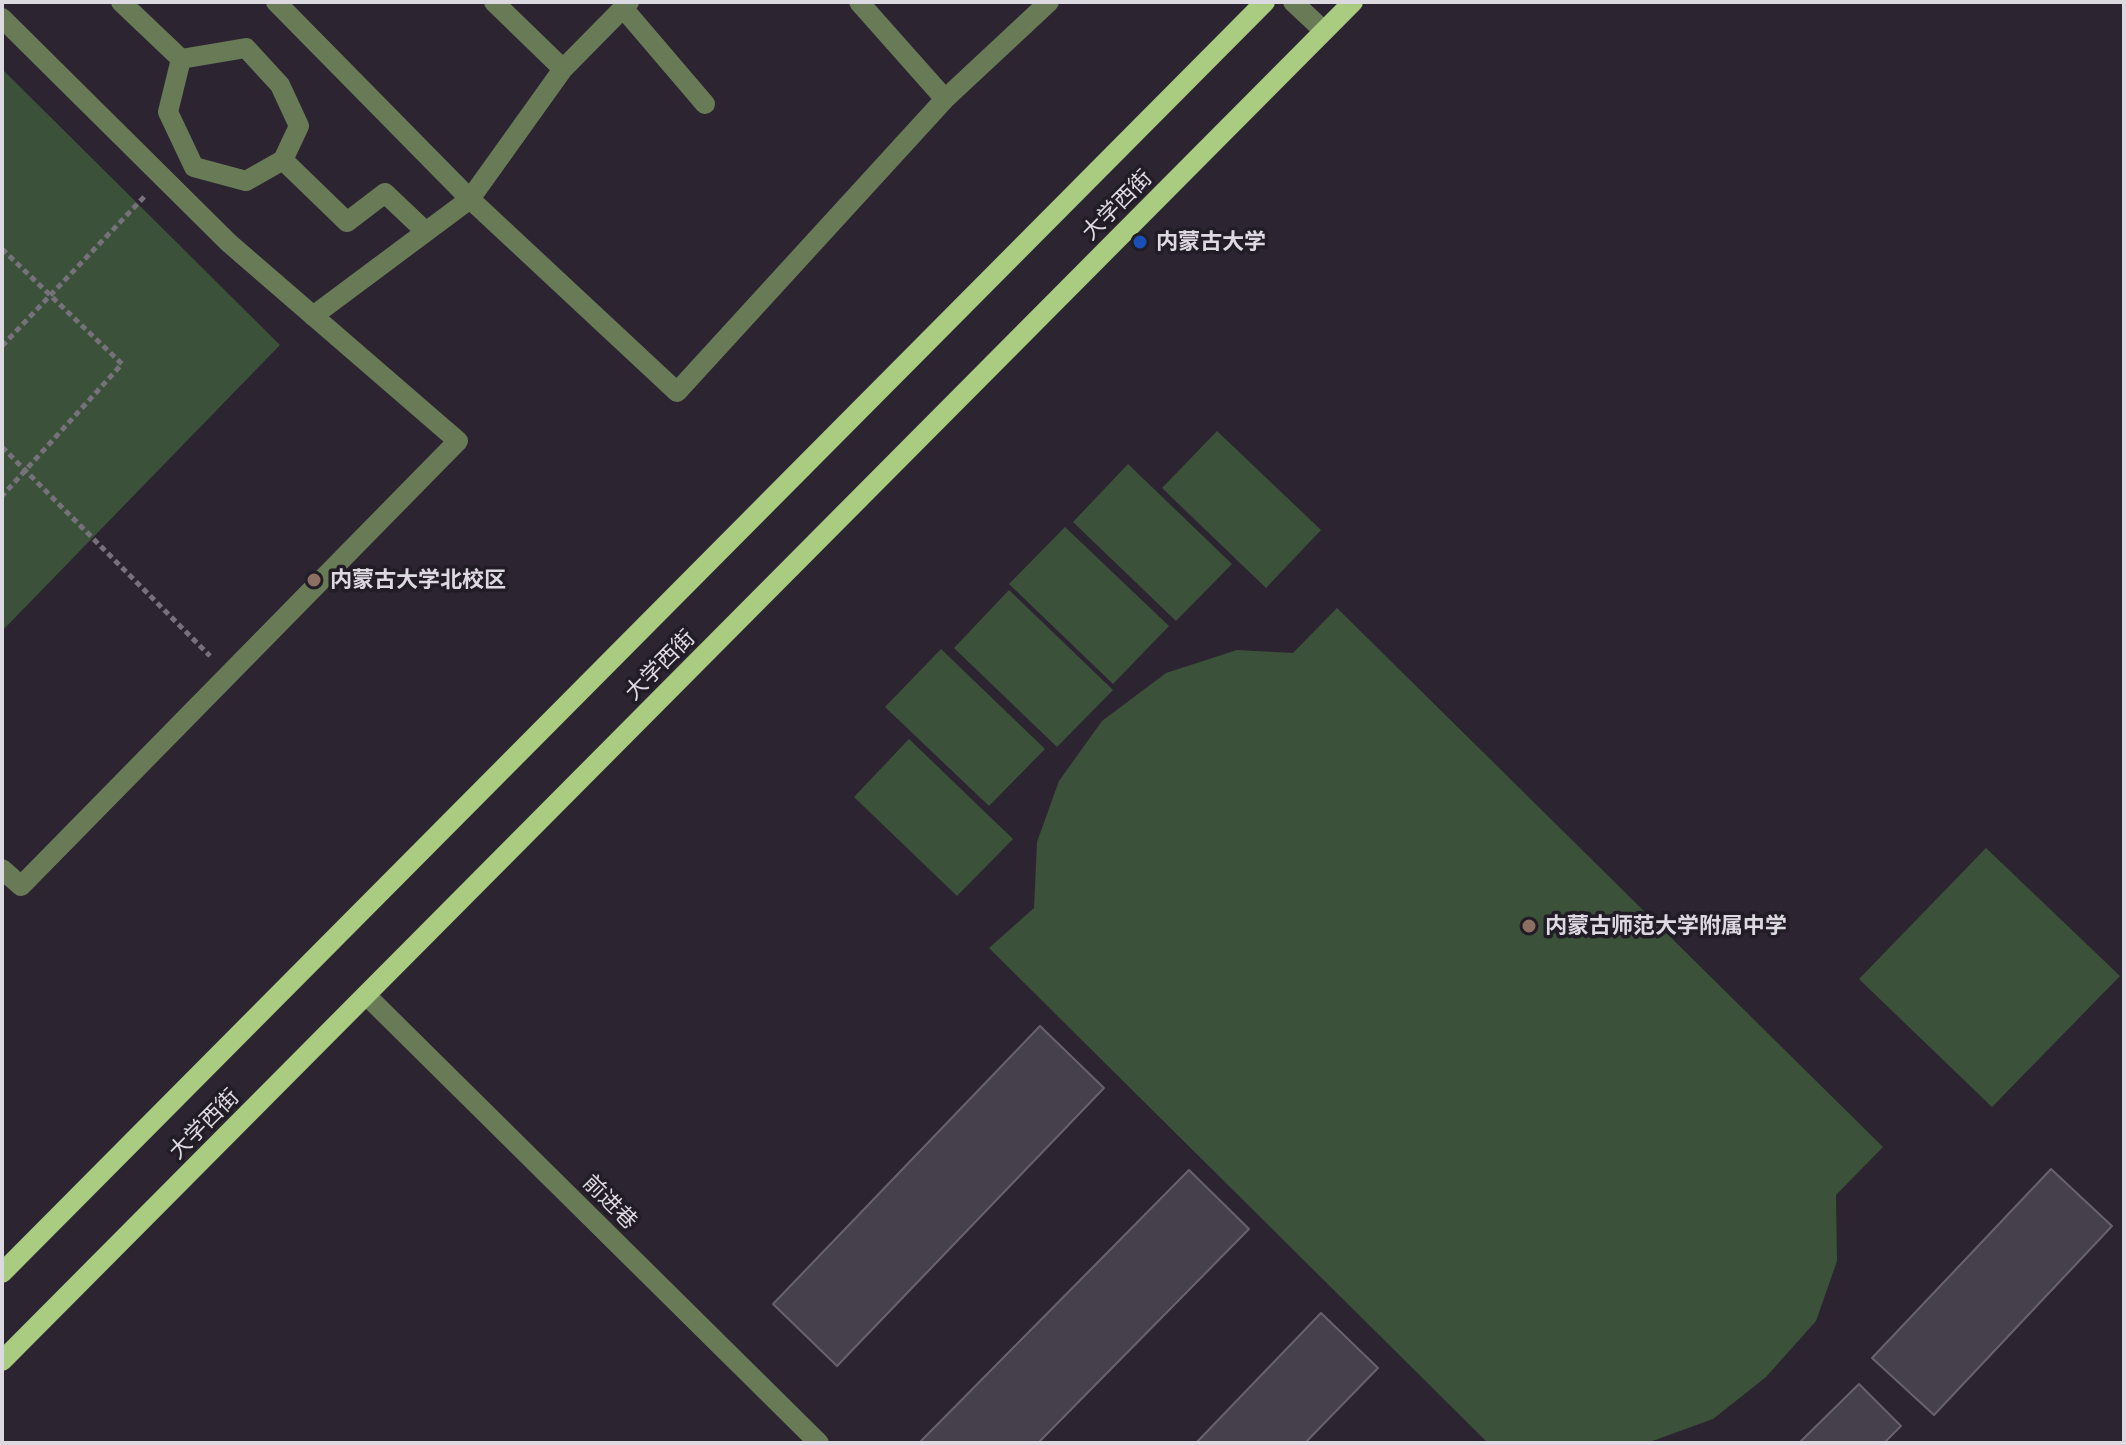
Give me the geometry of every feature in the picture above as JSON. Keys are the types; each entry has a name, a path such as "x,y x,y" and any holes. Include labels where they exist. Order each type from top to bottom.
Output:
{"main road":[{"name":"大学西街","path":"2,1273 1265,2"},
{"name":"大学西街","path":"2,1361 1353,2"}],"street":[{"path":"121,2 181,59"},
{"path":"276,2 470,199 677,392 945,99 1049,2"},
{"path":"494,2 563,69"},
{"path":"859,2 945,99"},
{"path":"1293,2 1324,31"},
{"path":"313,316 470,199 563,69 626,5 705,104"},
{"path":"2,18 229,243 458,441 21,886 2,869"},
{"path":"246,48 280,85 299,126 283,160 246,181 194,167 168,112 181,59 246,48"},
{"path":"283,160 347,222 385,193 425,231"},
{"name":"前进巷","path":"366,995 819,1443"}],"path":[{"path":"2,346 162,178"},
{"path":"2,249 122,364 2,496"},
{"path":"2,447 228,674"}],"green space":[{"path":"2,69 280,345 2,631"},
{"path":"1217,431 1321,530 1266,588 1162,488"},
{"path":"1128,464 1232,564 1176,621 1073,522"},
{"path":"1065,527 1169,626 1113,684 1009,584"},
{"path":"1009,590 1113,690 1057,747 954,648"},
{"path":"1337,608 1883,1147 1836,1195 1837,1261 1816,1321 1766,1377 1713,1419 1647,1443 1488,1443 989,948 1034,908 1037,842 1059,781 1102,721 1166,673 1237,650 1293,653"},
{"path":"941,649 1045,749 989,806 885,707"},
{"path":"909,739 1013,839 957,896 854,797"},
{"path":"1986,848 2120,976 1992,1107 1859,979"}],"building":[{"path":"1040,1026 1104,1088 837,1366 773,1304"},
{"path":"2051,1169 2112,1226 1934,1415 1872,1358"},
{"path":"1189,1170 1249,1229 1038,1443 919,1443"},
{"path":"1321,1313 1378,1368 1305,1443 1196,1443"},
{"path":"1859,1384 1901,1426 1884,1443 1799,1443"}],"place":[{"name":"内蒙古大学","path":"1140,242"},
{"name":"内蒙古大学北校区","path":"314,580"},
{"name":"内蒙古师范大学附属中学","path":"1529,926"}]}
